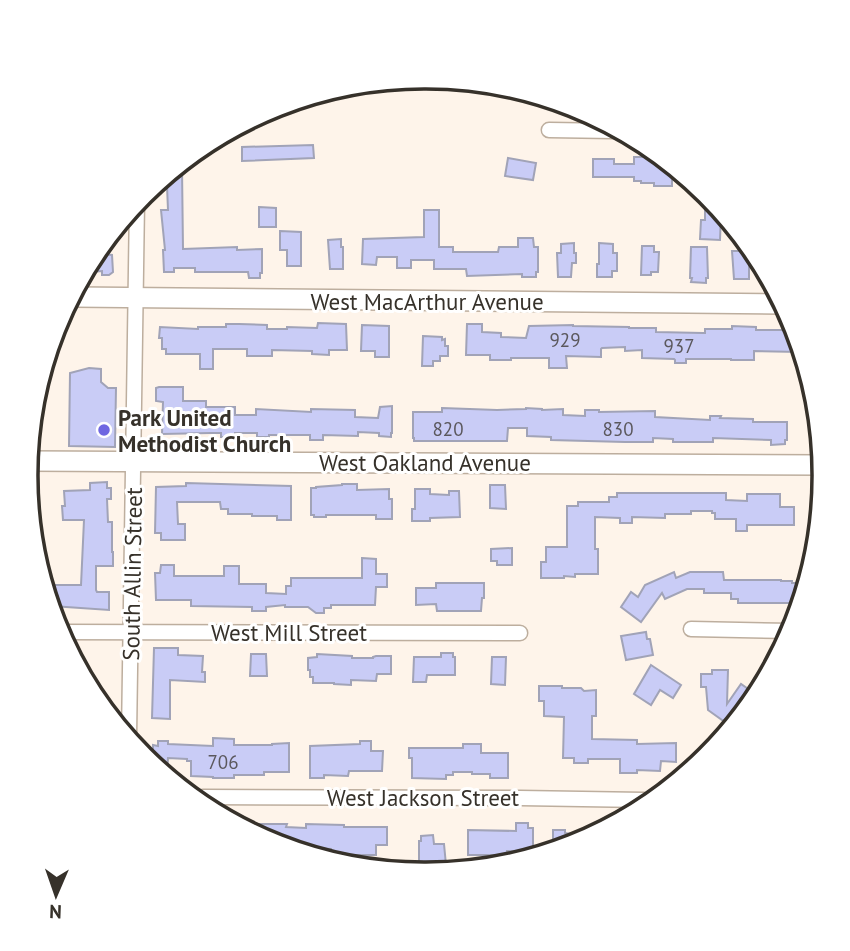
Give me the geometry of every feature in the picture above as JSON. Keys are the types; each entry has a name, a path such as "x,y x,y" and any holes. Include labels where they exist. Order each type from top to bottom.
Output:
{"main road":[{"name":"West MacArthur Avenue","path":"82,297 771,304"},
{"name":"West Oakland Avenue","path":"39,461 812,465"}],"street":[{"path":"549,130 599,131"},
{"name":"South Allin Street","path":"129,724 137,218"},
{"path":"691,629 779,631"},
{"name":"West Mill Street","path":"72,632 520,633"},
{"name":"West Jackson Street","path":"210,797 635,800"}],"building":[{"path":"313,145 314,158 242,161 242,147"},
{"path":"634,157 644,157 672,179 672,186 641,183 634,181 634,177 593,177 593,159 614,159 614,164 634,164"},
{"path":"508,158 536,163 533,180 505,176"},
{"path":"182,175 183,249 262,249 260,278 249,278 248,272 195,272 195,268 174,268 174,272 164,272 161,210 168,210 167,188"},
{"path":"259,207 276,208 276,227 259,227"},
{"path":"705,209 721,226 720,240 700,239 701,220 705,220"},
{"path":"424,210 439,210 439,247 453,247 453,252 498,252 499,247 518,247 518,238 533,238 534,247 538,247 536,277 522,277 522,274 467,276 466,269 434,269 434,260 411,260 411,268 397,268 397,257 377,257 376,265 362,264 363,239 424,237"},
{"path":"280,231 301,232 301,266 287,266 287,250 280,250"},
{"path":"341,239 343,269 330,269 328,240"},
{"path":"574,243 576,263 572,263 571,277 558,277 557,253 561,253 561,244"},
{"path":"599,243 613,244 613,253 617,253 617,271 612,271 612,277 597,277"},
{"path":"642,246 654,246 654,252 659,252 658,272 641,275"},
{"path":"691,247 707,247 706,283 691,282"},
{"path":"732,251 739,251 749,266 749,279 734,279"},
{"path":"108,255 112,255 113,272 102,275 102,271 97,271"},
{"path":"318,323 346,324 347,350 329,350 329,355 312,354 312,351 272,350 272,356 247,356 247,349 213,349 213,369 200,369 200,354 166,354 166,349 162,349 162,338 159,338 160,327 198,329 239,324 287,329 317,328"},
{"path":"467,324 482,324 482,332 501,333 501,337 526,338 529,326 656,328 656,332 703,333 705,329 756,327 756,330 783,330 791,352 754,351 754,360 686,359 686,363 675,363 674,359 642,358 642,350 625,351 625,347 602,348 601,357 566,356 567,368 549,368 549,358 490,360 490,355 466,355"},
{"path":"362,325 389,326 389,357 375,357 375,351 361,351"},
{"path":"423,336 445,339 448,356 440,356 440,361 433,361 433,366 422,366"},
{"path":"89,368 101,369 101,382 108,388 116,388 115,447 69,446 70,373"},
{"path":"183,387 183,401 206,401 206,407 235,407 235,415 256,415 256,409 311,412 311,409 355,410 355,417 378,418 380,407 392,406 392,433 391,437 379,436 379,433 358,432 358,436 323,435 323,440 310,440 310,435 257,437 257,433 235,433 235,437 221,437 221,433 162,434 163,402 156,401 156,388"},
{"path":"442,408 563,409 563,415 585,416 585,410 655,411 655,417 710,420 710,416 721,416 720,418 753,419 753,422 787,422 787,440 785,444 771,445 771,440 713,438 713,442 673,442 673,439 653,438 653,442 551,440 551,437 527,436 527,428 508,428 507,441 414,441 413,412 442,412"},
{"path":"107,482 107,488 111,488 111,499 107,499 108,522 112,522 113,566 96,566 96,590 109,592 109,610 62,607 55,585 81,585 84,520 63,520 62,506 65,506 64,491 90,490 90,483"},
{"path":"186,483 291,486 291,520 277,520 277,516 228,514 228,509 221,509 220,502 177,502 178,524 185,524 185,540 161,540 161,533 155,533 156,487 186,486"},
{"path":"357,484 357,490 389,489 392,519 376,519 376,515 311,515 311,488"},
{"path":"490,485 505,485 506,509 490,508"},
{"path":"415,489 430,489 430,494 449,495 449,491 459,491 460,517 412,521"},
{"path":"617,493 726,493 726,500 747,501 747,494 780,494 780,507 794,507 794,525 747,525 747,531 736,531 736,519 715,519 715,513 712,511 665,514 665,518 632,517 632,523 620,523 620,518 595,517 598,574 541,578 541,562 546,562 546,547 567,547 567,506 578,506 578,502 609,502 609,497 617,497"},
{"path":"512,548 512,565 497,565 497,561 491,561 491,549"},
{"path":"362,558 376,559 376,574 387,574 387,587 376,587 375,605 331,605 331,608 324,608 324,613 316,613 308,607 285,605 266,607 266,611 252,611 252,607 191,606 191,600 156,600 155,573 160,573 161,565 174,565 174,576 224,576 224,566 239,566 239,584 266,584 266,593 286,594 286,586 291,586 291,578 362,578"},
{"path":"674,572 676,578 690,572 723,572 724,580 781,580 796,583 790,603 738,603 738,599 731,599 731,593 704,593 704,589 687,589 665,599 662,593 641,622 621,607 631,592 638,597 645,585"},
{"path":"436,583 484,583 481,611 437,611 436,604 416,605 416,588 436,588"},
{"path":"646,632 653,655 626,660 621,636"},
{"path":"154,648 178,648 178,655 203,656 202,672 205,672 205,682 170,680 170,719 152,718"},
{"path":"441,653 453,653 455,675 427,675 426,682 413,682 414,657 441,657"},
{"path":"251,654 266,654 267,676 250,676"},
{"path":"317,654 352,658 391,656 391,674 377,674 376,681 351,680 351,685 313,683 313,677 310,677 308,670 308,658 317,657"},
{"path":"492,657 506,657 505,685 491,684"},
{"path":"651,665 681,685 673,698 660,690 651,705 634,694"},
{"path":"712,670 728,670 727,704 741,684 747,688 724,721 708,710 706,687 701,687 701,674 712,674"},
{"path":"539,686 596,690 596,716 592,716 592,739 637,740 637,744 676,743 676,762 661,761 660,771 637,770 637,773 620,773 620,759 588,759 588,763 574,763 574,758 563,758 564,717 544,716 544,701 539,701"},
{"path":"213,738 234,739 234,745 289,743 289,772 234,775 234,778 191,776 191,761 168,758 168,764 153,750 153,745 158,746 158,741 213,746"},
{"path":"360,741 371,741 371,751 383,751 382,771 349,771 348,776 324,775 324,778 310,778 310,746 360,744"},
{"path":"463,744 481,744 481,753 508,753 508,778 453,772 453,775 446,775 446,779 412,778 409,748 463,748"},
{"path":"516,823 528,823 528,828 533,828 533,846 500,855 468,855 468,830 516,831"},
{"path":"258,824 287,824 286,827 306,828 306,824 387,827 387,845 376,845 376,855 350,855 277,833"},
{"path":"553,830 565,830 565,833 571,834 553,840"},
{"path":"433,835 434,844 444,844 446,861 419,862 421,836"}],"place":[{"name":"Park United Methodist Church","path":"104,430"}]}
